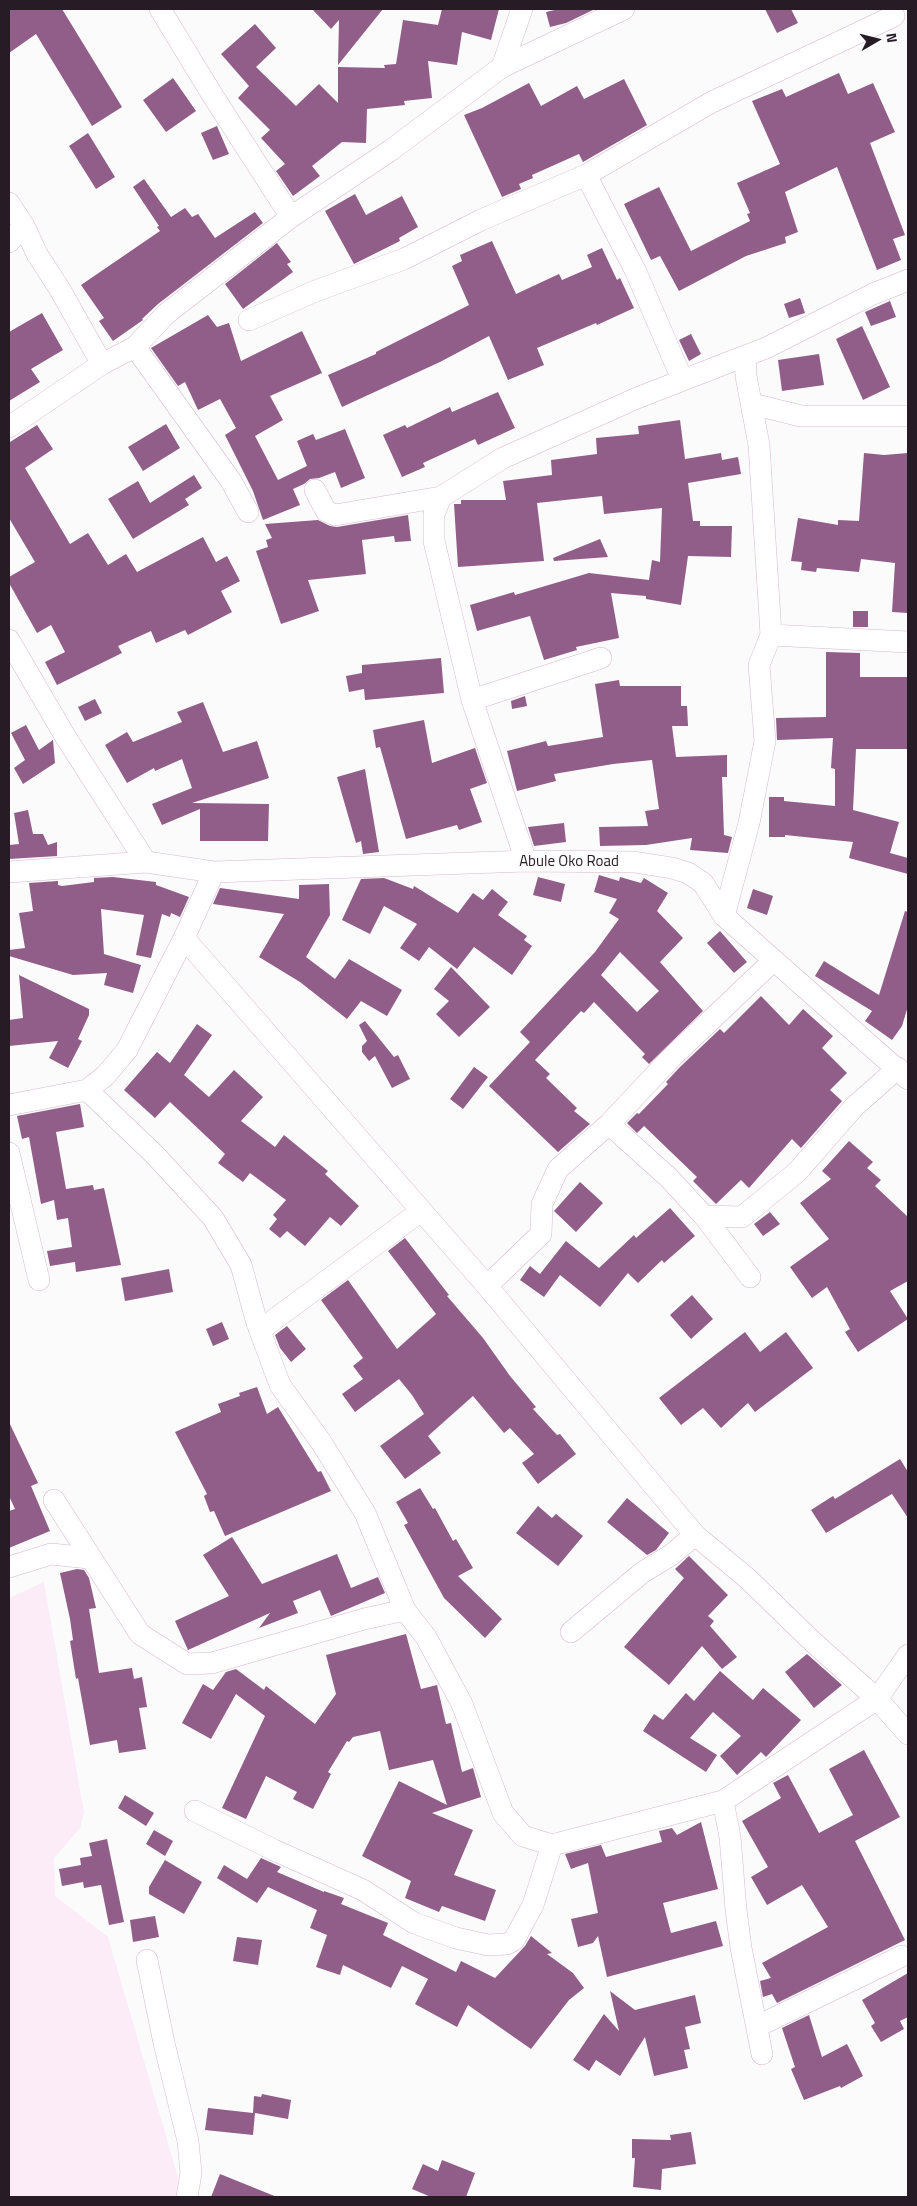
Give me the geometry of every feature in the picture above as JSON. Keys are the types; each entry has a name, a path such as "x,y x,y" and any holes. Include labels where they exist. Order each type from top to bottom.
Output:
{"street":[{"path":"160,9 213,96 291,217"},
{"path":"502,67 522,9"},
{"path":"9,427 102,364 135,347 166,314 291,217 391,150 502,67 624,9"},
{"path":"249,320 318,290 404,259 481,220 586,175 712,102 894,16"},
{"path":"586,175 636,272 682,379"},
{"path":"9,203 102,364"},
{"path":"9,242 24,226"},
{"path":"315,490 326,511 335,515 441,497 503,458 682,379 766,348 873,294 908,280"},
{"path":"135,347 231,481 248,512"},
{"path":"724,916 749,824 765,740 759,664 771,635 759,445 746,376 745,356"},
{"path":"752,404 801,416 908,416"},
{"path":"441,497 434,514 434,541 472,700 526,861"},
{"path":"771,635 908,642"},
{"path":"9,640 65,736 146,862"},
{"path":"472,700 601,658"},
{"name":"Abule Oko Road","path":"9,872 146,862 214,872 526,861 588,864 634,862 672,868 688,873 703,883 724,916 773,961 882,1054 905,1068"},
{"path":"9,1105 87,1090 105,1076 127,1050 184,938 214,872"},
{"path":"184,938 487,1286 695,1535 747,1578 813,1642 877,1699 908,1734"},
{"path":"487,1286 541,1234 542,1204 558,1169 609,1124 671,1058 773,961"},
{"path":"704,1216 742,1216 797,1172 855,1106 905,1068"},
{"path":"87,1090 155,1155 212,1218 241,1265 260,1330 280,1385 320,1442 365,1513 405,1610 426,1637 462,1704 503,1813 523,1836 552,1846 723,1801 877,1699 908,1655"},
{"path":"609,1124 669,1178 704,1216 750,1277"},
{"path":"9,1153 39,1280"},
{"path":"260,1330 421,1211"},
{"path":"54,1500 89,1558 140,1634 187,1664 212,1663 364,1619 405,1610"},
{"path":"571,1632 643,1572 670,1555 695,1535"},
{"path":"9,1567 51,1554 89,1558"},
{"path":"723,1801 730,1837 740,1938 762,2054"},
{"path":"195,1811 363,1890 414,1923 456,1938 488,1945 507,1944 514,1940 533,1905 552,1846"},
{"path":"758,2026 902,1956"},
{"path":"147,1960 164,2043 188,2141 191,2173 187,2197"}],"shaded area":[{"path":"44,1582 84,1813 80,1828 54,1858 55,1896 108,1937 179,2181 176,2197 9,2197 9,1598"}],"building":[{"path":"9,9 62,9 122,107 92,126 36,34 9,53"},
{"path":"312,9 383,9 338,65 339,20 331,29"},
{"path":"442,9 499,9 491,40 462,32 457,65 428,61 432,98 404,101 405,105 367,109 366,143 342,142 312,166 320,176 293,196 276,171 285,164 261,138 270,130 238,98 249,86 221,54 255,24 276,48 256,67 296,106 319,84 338,103 338,67 385,68 384,65 396,64 403,20 438,25"},
{"path":"559,9 595,9 566,23 550,27 546,12"},
{"path":"765,9 791,9 798,23 777,33"},
{"path":"839,73 848,94 873,83 895,132 870,143 905,235 893,239 901,260 877,270 837,167 785,192 798,232 785,237 786,243 746,256 679,291 660,256 651,260 624,204 659,187 691,251 750,221 747,214 750,213 737,183 780,164 752,101 782,89 786,97"},
{"path":"173,78 196,111 166,132 143,100"},
{"path":"624,79 647,125 583,162 579,154 532,175 533,178 519,184 521,189 502,197 464,115 482,108 529,83 541,106 577,86 584,99"},
{"path":"217,126 229,154 213,160 201,133"},
{"path":"88,133 115,177 96,189 69,146"},
{"path":"144,179 171,217 185,208 192,217 198,214 215,238 255,212 263,223 158,304 143,320 113,341 99,321 104,318 81,285 160,231 157,227 159,226 133,187"},
{"path":"355,194 366,215 402,196 418,227 399,238 400,241 354,264 325,211"},
{"path":"492,241 516,294 559,274 562,280 592,267 587,255 602,248 617,280 620,278 634,308 597,325 596,323 537,348 544,365 508,380 489,336 440,362 342,407 328,375 376,354 376,352 469,305 452,266 462,261 460,255"},
{"path":"277,243 291,262 287,264 293,272 243,309 225,284"},
{"path":"800,298 805,313 789,318 784,304"},
{"path":"890,301 896,317 871,326 865,312"},
{"path":"42,313 63,350 31,369 40,382 9,401 9,332"},
{"path":"208,315 217,327 229,323 241,361 302,331 322,373 270,396 283,420 255,436 278,480 307,466 297,441 313,434 316,440 345,429 365,478 341,488 335,472 310,479 293,489 300,505 263,520 253,491 225,435 236,428 220,399 198,410 185,382 178,386 151,348"},
{"path":"862,326 890,387 863,400 836,339"},
{"path":"691,334 701,354 689,361 679,340"},
{"path":"819,354 824,385 782,391 778,360"},
{"path":"498,392 515,428 478,445 475,439 423,463 425,467 402,477 383,435 405,425 407,428 450,407 452,412"},
{"path":"680,420 685,459 721,453 722,460 738,457 741,474 688,483 693,521 700,521 700,526 732,526 731,557 688,556 681,605 646,599 646,596 611,593 619,638 576,647 577,650 544,660 530,616 477,631 470,605 514,592 515,595 589,573 649,580 652,560 660,562 662,508 604,514 602,496 537,503 544,561 458,567 454,504 461,504 461,500 506,500 503,481 552,475 551,460 597,454 596,438 639,434 638,426"},
{"path":"166,424 180,448 143,471 128,447"},
{"path":"37,425 53,449 25,468 70,544 88,533 108,565 126,554 137,572 203,537 216,562 227,556 240,581 221,591 232,612 188,635 185,630 156,643 151,631 118,646 122,653 57,685 45,662 65,652 51,625 37,633 9,583 9,577 35,562 9,518 9,440 10,442"},
{"path":"864,453 884,455 908,453 908,613 892,612 895,563 861,559 859,572 817,568 816,572 801,570 802,562 791,561 798,518 838,525 838,520 859,521"},
{"path":"194,475 202,488 185,499 189,505 133,539 108,499 138,481 150,503"},
{"path":"408,515 411,541 395,542 394,536 362,540 366,574 308,580 319,611 281,624 256,551 268,547 266,540 272,538 265,524 318,520 337,527"},
{"path":"600,539 608,557 554,561 553,558"},
{"path":"853,611 868,611 868,627 853,627"},
{"path":"826,652 860,653 860,677 908,677 908,749 856,749 853,810 899,822 890,853 908,858 908,874 849,858 853,842 785,835 785,837 769,837 769,797 784,797 784,801 835,806 835,769 831,768 833,738 777,740 776,718 826,717"},
{"path":"441,658 444,693 365,700 364,689 349,692 346,676 362,673 362,665"},
{"path":"619,680 620,686 681,686 681,706 687,706 688,726 672,726 676,757 727,755 727,777 722,777 724,835 732,837 728,853 690,850 692,838 646,845 600,846 599,827 648,826 645,811 659,809 652,760 613,764 554,774 556,781 517,791 507,751 546,741 548,746 603,737 595,684"},
{"path":"525,696 527,706 512,709 511,701"},
{"path":"95,699 102,713 85,721 78,707"},
{"path":"203,702 223,752 257,741 269,778 192,803 269,804 268,841 200,841 200,809 162,825 152,804 192,788 182,759 155,771 154,768 127,783 105,745 127,732 133,742 182,722 177,712"},
{"path":"424,720 432,763 475,748 487,783 470,789 482,822 459,830 457,825 406,839 380,747 376,748 373,730"},
{"path":"26,725 39,750 53,740 55,763 23,784 14,768 25,760 11,733"},
{"path":"365,769 379,852 363,854 361,841 356,843 337,777"},
{"path":"28,810 33,834 43,834 48,845 57,842 57,856 9,859 9,845 19,844 14,813"},
{"path":"564,823 566,842 534,846 528,827"},
{"path":"599,875 619,881 620,877 641,883 644,878 668,893 657,911 683,938 660,962 703,1011 649,1064 642,1057 645,1054 594,1002 584,1013 581,1011 535,1060 550,1074 546,1078 577,1108 574,1111 590,1124 558,1152 489,1086 530,1042 520,1032 595,952 619,919 609,913 617,899 594,892","holes":["620,952 659,991 637,1012 601,975"]},
{"path":"113,877 156,882 156,885 189,897 180,917 171,913 170,917 162,914 151,958 136,955 144,915 101,909 104,954 141,965 133,993 104,985 107,973 73,975 9,956 9,950 25,948 19,913 33,911 29,883 58,881 58,885 62,886 94,882 94,878"},
{"path":"538,877 565,884 561,902 533,895"},
{"path":"384,878 413,889 414,886 458,913 473,893 483,900 492,889 508,902 498,915 527,936 524,940 532,946 512,975 474,947 457,969 429,947 419,961 400,948 417,924 384,906 370,934 342,920 361,879"},
{"path":"329,884 330,915 306,957 335,979 349,959 402,990 387,1016 361,1001 347,1019 300,982 259,957 284,914 213,904 220,888 299,899 299,885"},
{"path":"753,889 773,896 767,915 747,908"},
{"path":"905,911 908,912 908,1006 902,1026 892,1040 865,1021 872,1011 815,976 824,961 879,995"},
{"path":"720,931 747,962 734,973 707,943"},
{"path":"451,967 490,1007 459,1037 436,1014 449,1001 434,989"},
{"path":"19,975 89,1009 89,1015 78,1039 82,1041 68,1068 49,1058 58,1041 9,1046 9,1020 23,1018"},
{"path":"761,996 789,1025 803,1009 833,1036 822,1048 847,1073 830,1090 842,1101 801,1148 792,1139 749,1188 741,1180 716,1204 693,1181 697,1177 644,1126 637,1133 627,1123 637,1113 639,1114 668,1084 666,1082 680,1067 720,1029 724,1033"},
{"path":"365,1021 394,1057 398,1055 410,1079 392,1088 375,1056 369,1061 362,1052 362,1046 367,1041 359,1025"},
{"path":"197,1024 212,1035 184,1075 209,1097 234,1070 263,1097 241,1121 275,1147 284,1135 328,1171 325,1174 359,1206 341,1226 330,1217 305,1246 287,1231 280,1238 269,1229 277,1219 273,1215 286,1200 250,1173 243,1182 218,1163 225,1154 170,1102 155,1118 124,1090 157,1052 170,1063"},
{"path":"474,1067 488,1077 463,1109 450,1099"},
{"path":"80,1104 84,1127 56,1132 66,1189 93,1185 94,1190 104,1188 121,1265 76,1272 75,1262 50,1266 47,1251 72,1247 68,1218 57,1220 54,1200 41,1204 29,1137 22,1139 17,1116"},
{"path":"849,1141 873,1162 867,1168 881,1180 875,1186 908,1217 908,1281 890,1291 908,1319 858,1352 845,1332 850,1329 827,1287 812,1298 790,1267 829,1239 800,1203 831,1179 822,1171"},
{"path":"580,1182 603,1203 576,1232 554,1211"},
{"path":"670,1208 695,1236 664,1263 662,1260 638,1283 628,1273 600,1307 560,1275 544,1297 520,1280 530,1266 540,1274 566,1241 599,1268 634,1235 636,1238"},
{"path":"770,1212 780,1224 763,1236 754,1224"},
{"path":"405,1238 449,1295 447,1296 483,1338 510,1376 536,1407 533,1409 557,1435 560,1434 576,1454 538,1484 522,1463 534,1454 510,1428 504,1433 473,1396 428,1436 441,1453 405,1479 380,1446 424,1414 412,1395 399,1379 355,1412 342,1394 363,1379 353,1366 363,1358 321,1300 348,1280 397,1349 436,1314 388,1251"},
{"path":"169,1269 173,1292 125,1301 121,1278"},
{"path":"692,1295 713,1319 691,1339 670,1315"},
{"path":"222,1322 229,1339 213,1346 206,1329"},
{"path":"287,1326 306,1349 291,1362 280,1348 275,1335"},
{"path":"745,1332 760,1352 786,1332 813,1368 755,1412 748,1403 721,1428 703,1408 681,1425 659,1398"},
{"path":"257,1387 267,1414 278,1407 318,1472 321,1471 331,1491 225,1536 214,1511 210,1512 204,1496 207,1494 175,1432 221,1412 218,1404 240,1396 239,1393"},
{"path":"9,1422 38,1483 31,1486 50,1531 9,1548 9,1511 15,1509 9,1496"},
{"path":"900,1459 908,1472 908,1518 892,1494 826,1533 811,1510 833,1496 835,1499"},
{"path":"420,1488 433,1509 435,1508 453,1541 456,1539 473,1568 458,1576 502,1619 485,1638 444,1598 404,1525 408,1523 396,1502"},
{"path":"627,1498 669,1533 656,1550 647,1555 607,1522"},
{"path":"538,1506 552,1518 556,1514 583,1536 558,1566 516,1533"},
{"path":"232,1537 262,1584 337,1554 351,1588 378,1577 385,1593 331,1616 320,1590 293,1601 298,1613 259,1628 270,1613 188,1650 175,1621 229,1596 203,1555"},
{"path":"689,1556 728,1595 708,1616 714,1621 710,1626 737,1657 722,1669 702,1646 669,1685 624,1647 684,1578 675,1569"},
{"path":"77,1569 84,1570 89,1578 96,1608 89,1609 99,1673 132,1668 134,1679 142,1677 147,1707 139,1708 146,1749 119,1753 117,1740 90,1745 78,1678 76,1679 70,1641 73,1640 70,1619 60,1573"},
{"path":"406,1634 421,1689 437,1685 446,1724 451,1723 462,1772 473,1768 481,1797 432,1813 473,1830 454,1875 496,1890 485,1921 442,1906 439,1912 405,1898 411,1881 362,1856 399,1781 447,1805 433,1760 389,1770 380,1731 353,1737 349,1742 347,1741 328,1772 331,1774 313,1809 293,1799 297,1792 266,1776 246,1819 222,1808 265,1716 236,1694 211,1739 182,1723 203,1684 213,1690 226,1672 236,1669 264,1690 266,1686 315,1724 336,1694 326,1655"},
{"path":"807,1654 842,1685 814,1708 785,1672"},
{"path":"720,1671 753,1700 763,1688 801,1720 766,1757 761,1752 737,1775 720,1756 741,1736 713,1712 690,1738 717,1755 706,1772 643,1731 654,1714 663,1720 686,1693 694,1701"},
{"path":"864,1750 900,1817 855,1841 905,1940 777,2003 772,1994 763,1997 760,1981 771,1978 762,1963 828,1927 802,1885 767,1905 751,1877 768,1867 742,1821 781,1798 773,1783 788,1775 819,1833 853,1815 829,1769"},
{"path":"125,1795 154,1813 146,1826 118,1808"},
{"path":"701,1822 718,1889 663,1903 671,1933 716,1921 723,1946 607,1977 598,1936 593,1943 578,1947 571,1919 598,1913 588,1863 571,1869 565,1854 601,1845 606,1857 662,1842 659,1831 672,1828 677,1835"},
{"path":"154,1830 173,1841 165,1856 146,1844"},
{"path":"107,1839 124,1922 109,1925 101,1885 84,1888 83,1882 62,1886 59,1869 81,1865 80,1858 92,1856 89,1843"},
{"path":"261,1858 281,1867 277,1872 324,1892 344,1898 341,1904 388,1923 383,1935 456,1972 461,1961 495,1978 525,1946 531,1936 552,1953 547,1954 573,1973 584,1988 569,2000 531,2049 468,2005 457,2027 415,2004 428,1979 402,1966 391,1988 343,1965 340,1975 316,1967 327,1935 310,1928 317,1910 268,1887 257,1903 217,1878 224,1865 247,1879"},
{"path":"165,1860 202,1882 184,1914 149,1894 149,1887"},
{"path":"155,1916 159,1937 133,1942 130,1920"},
{"path":"237,1937 262,1940 258,1965 233,1961"},
{"path":"908,1973 908,2017 900,2021 904,2029 881,2042 871,2026 875,2023 862,2000"},
{"path":"610,1991 635,2010 695,1995 701,2023 685,2027 690,2049 684,2050 688,2068 654,2076 645,2037 620,2076 596,2060 589,2071 573,2060 604,2014 619,2031"},
{"path":"809,2015 822,2057 847,2044 863,2076 841,2088 840,2086 804,2100 791,2069 795,2067 782,2028"},
{"path":"262,2094 291,2100 288,2119 255,2113 253,2135 205,2130 208,2108 253,2113 254,2096 261,2097"},
{"path":"691,2132 696,2164 662,2169 661,2190 633,2187 635,2158 632,2158 632,2139 671,2140 670,2135"},
{"path":"442,2160 475,2173 466,2197 431,2197 412,2189 423,2164 438,2171"},
{"path":"220,2174 277,2197 211,2197"}]}
